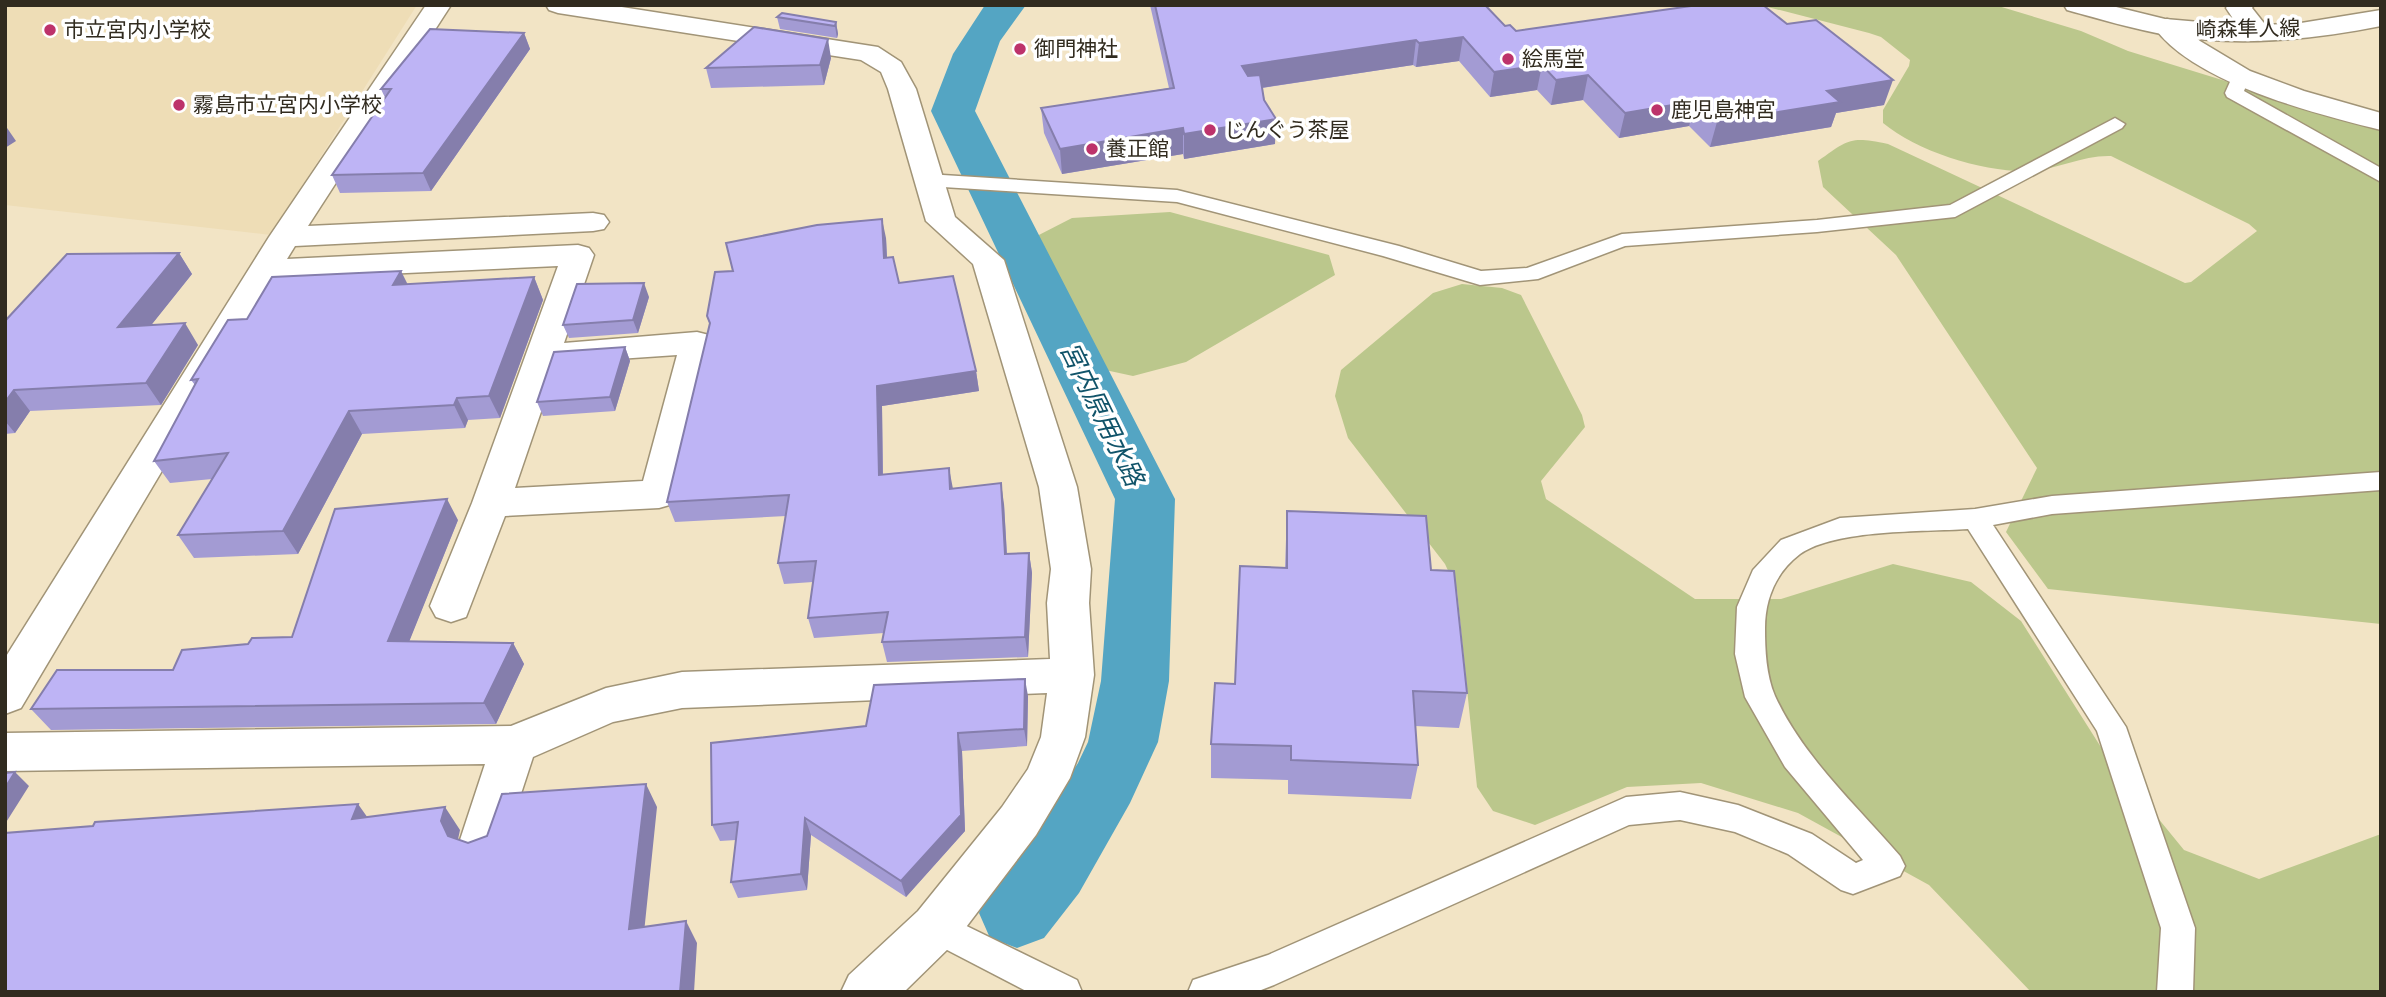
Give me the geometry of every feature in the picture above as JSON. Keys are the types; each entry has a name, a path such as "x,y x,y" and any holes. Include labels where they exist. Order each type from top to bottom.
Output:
{"street":[{"path":"9,686 285,237 439,5"},
{"path":"558,5 869,53 892,68 902,89 940,181 941,221 988,260 1058,487 1071,569 1068,603 1072,675 1063,737 1047,778 1019,821 936,927 867,992"},
{"name":"崎森隼人線","path":"2076,5 2167,27 2218,33 2317,28 2381,18"},
{"path":"2242,5 2239,8 2258,32"},
{"path":"2167,27 2192,50 2241,79 2381,122"},
{"path":"285,237 593,222"},
{"path":"267,270 578,255 491,503 451,606"},
{"path":"491,503 659,494 697,343 544,353"},
{"path":"5,752 514,745 606,706 682,690 1072,675"},
{"path":"483,843 514,745"}],"lane":[{"path":"2241,79 2234,93 2381,176"},
{"path":"940,181 1177,197 1391,251 1480,278 1530,274 1622,240 1817,226 1955,211 2115,124"},
{"path":"1206,992 1274,970 1626,811 1680,806 1738,819 1800,844 1853,879 1888,866 1796,758 1760,696 1750,654 1751,607 1763,577 1791,547 1840,528 1975,519 2052,505 2381,481"},
{"path":"1975,519 2111,727 2178,928 2175,992"},
{"path":"936,927 1064,992"}],"shaded area":[{"name":"霧島市立宮内小学校","path":"5,5 417,5 271,235 5,205"}],"green space":[{"path":"1684,5 1760,5 1691,7"},
{"path":"1760,5 1995,5 2081,31 2128,51 2381,129 2381,624 2048,589 2006,532 2037,468 1896,255 1823,187 1818,161 1850,141 1865,140 1888,144 2185,283 2191,282 2257,231 2249,224 2111,156 2090,158 2041,170 2013,171 1953,159 1914,143 1883,123 1883,110 1910,60 1881,37"},
{"path":"1170,212 1329,255 1335,275 1186,362 1133,376 1096,368 1033,238 1072,218"},
{"path":"1462,284 1502,288 1521,295 1582,415 1585,427 1541,481 1546,499 1695,599 1781,599 1893,564 1971,582 2021,621 2104,752 2184,850 2259,879 2381,834 2381,992 2031,992 1929,885 1798,813 1701,783 1627,787 1535,825 1493,811 1477,787 1457,590 1445,564 1348,438 1335,396 1341,370 1433,293"}],"building":[{"path":"1155,5 1485,5 1505,26 1510,25 1516,31 1698,5 1763,5 1787,24 1816,20 1893,80 1827,91 1840,102 1717,122 1696,101 1625,113 1588,75 1556,80 1542,65 1494,72 1463,37 1419,43 1416,40 1242,66 1248,76 1260,75 1264,100 1276,119 1184,134 1183,128 1060,149 1041,108 1174,88"},
{"path":"782,13 836,22 835,26 777,17"},
{"path":"754,27 828,39 820,65 706,68"},
{"path":"430,29 524,33 423,173 332,175 391,89 381,89"},
{"path":"882,219 884,258 893,257 899,283 953,276 976,371 877,386 879,475 949,468 950,489 1001,483 1005,554 1029,553 1025,637 882,642 888,612 808,618 816,561 778,563 789,495 667,502 710,323 707,316 715,272 733,271 726,243 817,225"},
{"path":"179,253 118,327 185,323 146,383 14,390 5,402 5,321 67,254"},
{"path":"401,271 393,285 534,277 489,396 457,398 454,405 349,411 283,531 178,535 228,453 154,461 198,379 191,380 228,320 247,319 272,277"},
{"path":"644,283 633,320 563,325 577,284"},
{"path":"625,347 610,397 537,402 554,352"},
{"path":"447,499 388,641 513,643 484,703 31,709 57,670 173,670 182,650 248,644 252,638 292,637 335,509"},
{"path":"1287,511 1426,516 1431,570 1454,571 1467,693 1413,691 1418,765 1291,760 1291,746 1211,744 1215,683 1235,684 1240,566 1287,568"},
{"path":"1025,679 1024,729 958,733 961,815 901,881 805,818 801,874 731,882 738,822 712,825 711,743 866,726 874,685"},
{"path":"15,772 5,788 5,773"},
{"path":"646,784 629,929 686,921 680,992 5,992 5,833 93,826 95,822 358,804 352,819 445,807 441,821 448,836 468,843 487,836 502,794"}],"waterway":[{"name":"宮内原用水路","path":"1007,5 980,41 967,68 953,111 1145,499 1135,681 1123,742 1105,782 1052,869 1017,913"}],"place":[{"name":"市立宮内小学校","path":"50,30"},
{"name":"御門神社","path":"1020,49"},
{"name":"絵馬堂","path":"1508,59"},
{"name":"霧島市立宮内小学校","path":"179,105"},
{"name":"鹿児島神宮","path":"1657,110"},
{"name":"じんぐう茶屋","path":"1210,130"},
{"name":"養正館","path":"1092,149"}]}
